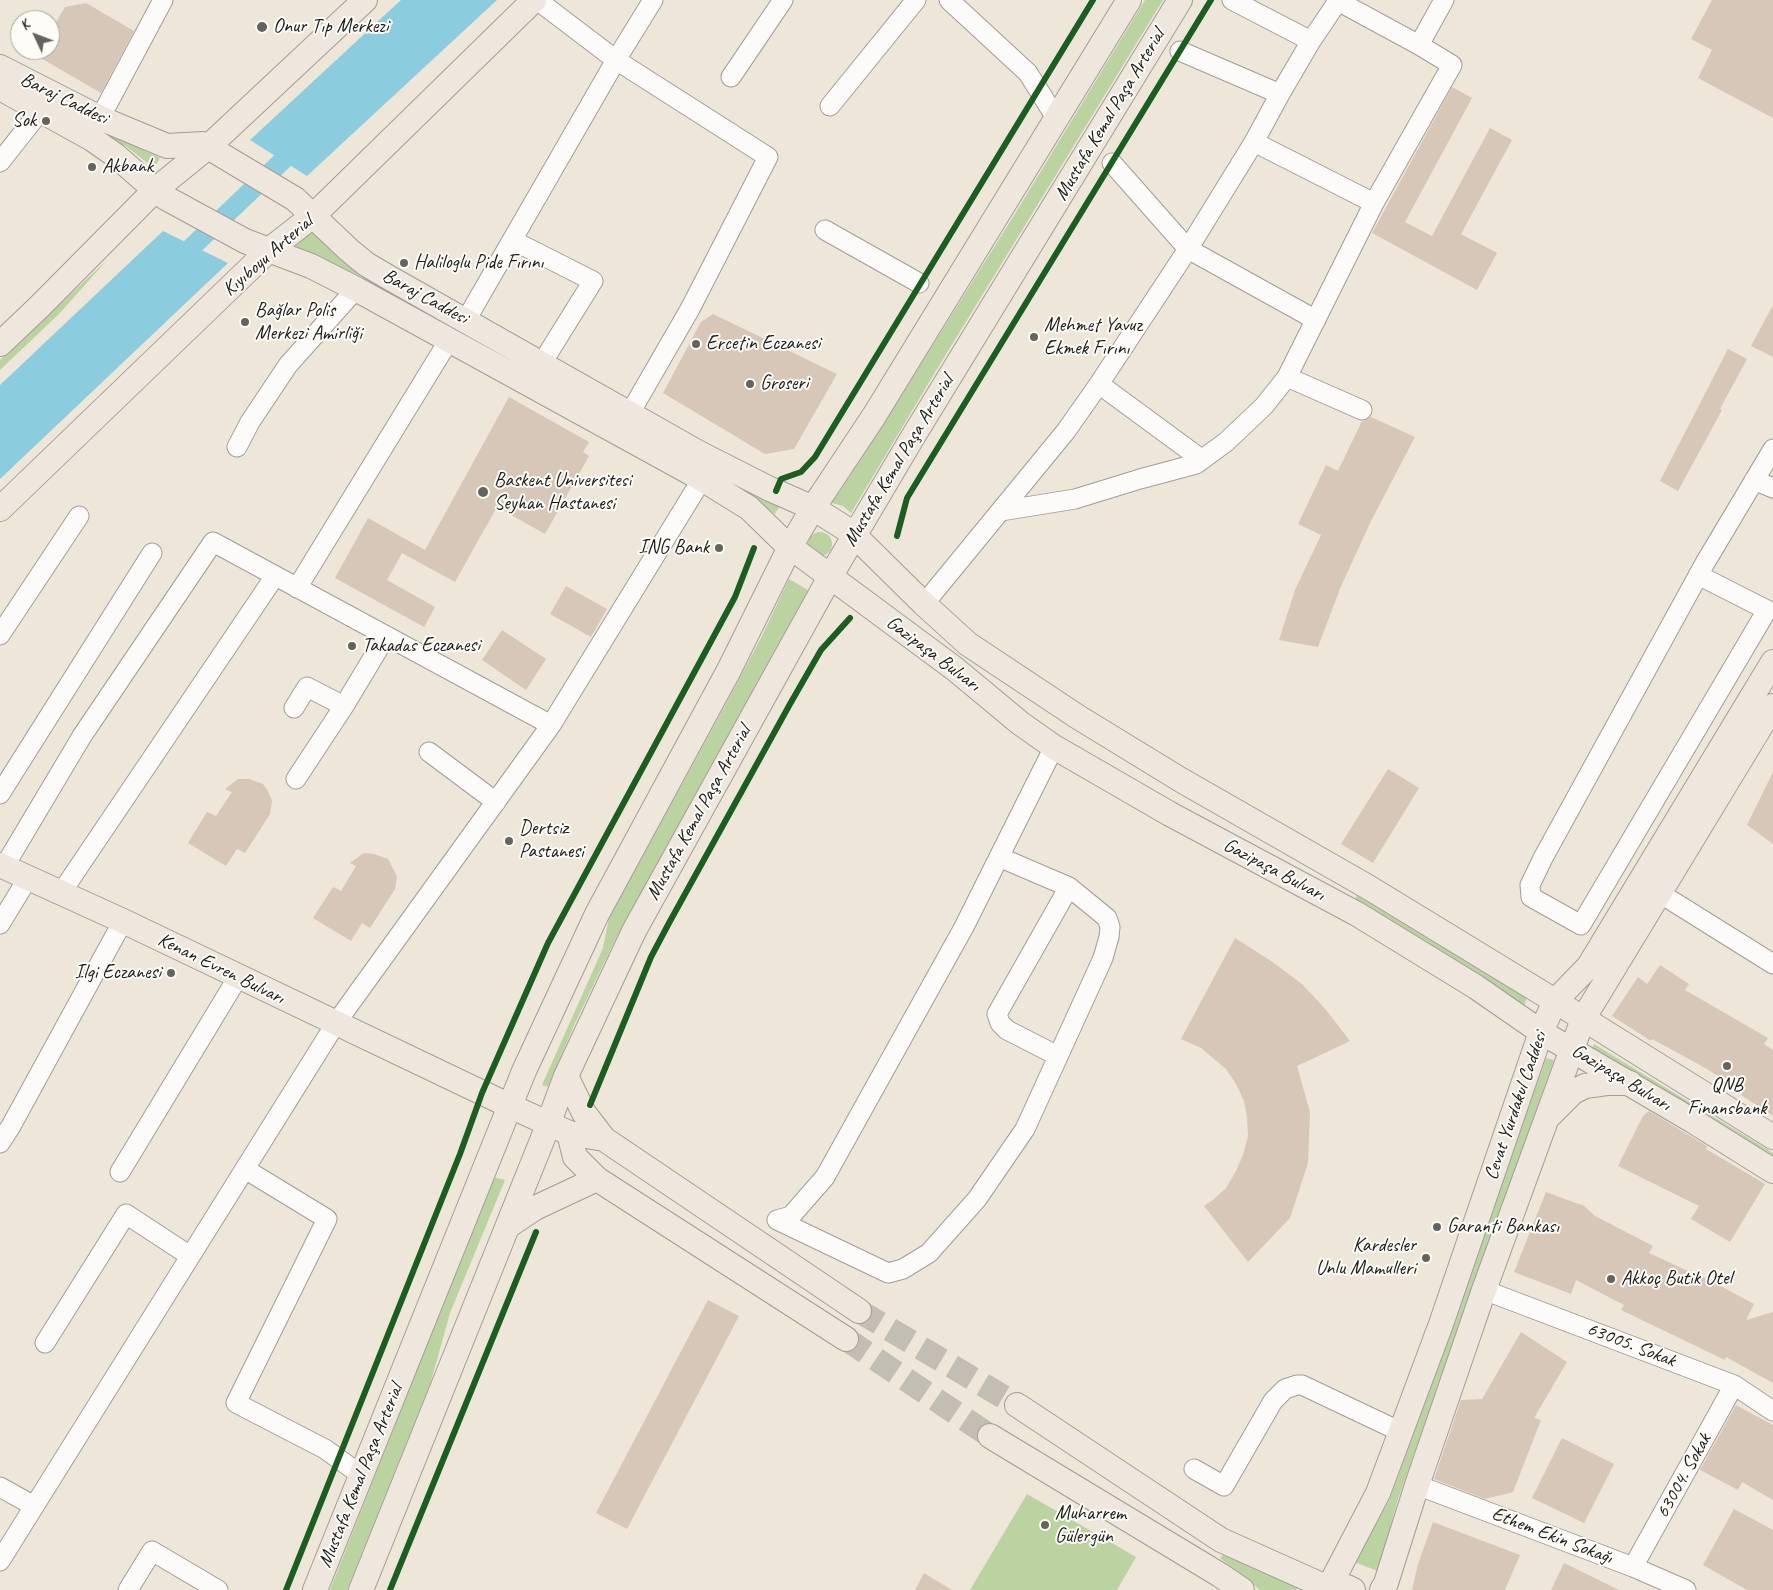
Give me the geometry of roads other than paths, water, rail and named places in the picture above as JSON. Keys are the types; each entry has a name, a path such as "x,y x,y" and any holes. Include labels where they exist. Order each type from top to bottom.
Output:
{"main road":[{"name":"Kıyıboyu Arterial","path":"0,510 269,250 314,215 534,0"},
{"name":"Mustafa Kemal Paşa Arterial","path":"316,1590 524,1071 597,914 729,670 790,547 813,508 874,416 1128,0"},
{"name":"Mustafa Kemal Paşa Arterial","path":"361,1590 508,1226 566,1076 634,931 830,577 1180,0"},
{"path":"0,344 210,148 361,1"},
{"name":"Baraj Caddesi","path":"0,67 100,118 167,146 202,144 210,148 295,199 366,264 700,453 770,489 813,508 855,536"},
{"name":"Baraj Caddesi","path":"0,88 92,139 115,155 160,194 245,242 311,266 356,289 702,479 749,508 790,547"},
{"name":"Gazipaşa Bulvarı","path":"855,536 968,644 1078,717 1181,780 1368,887 1773,1137"},
{"name":"Gazipaşa Bulvarı","path":"790,547 955,669 1054,747 1170,814 1357,914 1476,987 1542,1032 1630,1083 1773,1171"},
{"name":"Cevat Yurdakul Caddesi","path":"1324,1588 1378,1493 1441,1324 1542,1032 1555,1001 1589,966 1773,662"},
{"name":"Cevat Yurdakul Caddesi","path":"1382,1590 1386,1583 1417,1485 1484,1290 1583,1019 1771,712"},
{"name":"Kenan Evren Bulvarı","path":"2,866 123,921 441,1074 569,1133 604,1139"},
{"path":"566,1076 584,1113 604,1139 859,1310"},
{"path":"1547,1118 1573,1092 1585,1086 1606,1083 1630,1083"},
{"path":"569,1133 575,1157 597,1179 846,1339"},
{"path":"508,1226 535,1208 597,1179"},
{"path":"1017,1405 1221,1540 1324,1588 1347,1587 1353,1590"},
{"path":"990,1436 1211,1569 1242,1590"}],"street":[{"path":"100,118 163,0"},
{"path":"537,0 616,60 768,157 690,309 630,413"},
{"path":"466,320 616,60 653,0"},
{"path":"731,77 783,0"},
{"path":"830,106 916,0"},
{"path":"949,0 1028,73 1056,118"},
{"path":"1232,0 1311,41"},
{"path":"924,604 1066,430 1099,384 1188,249 1254,142 1280,94 1337,0 1452,65 1374,203 1287,378 1264,406 1226,442 1196,464 1075,499 1001,510"},
{"path":"1419,45 1444,0"},
{"path":"1180,51 1280,94"},
{"path":"0,162 42,110"},
{"path":"1254,142 1374,203"},
{"path":"1112,163 1188,249 1316,320"},
{"path":"825,230 920,284"},
{"path":"512,240 593,281 542,363"},
{"path":"237,447 250,422 288,365 356,289"},
{"path":"297,588 449,340"},
{"path":"1287,378 1362,410"},
{"path":"1099,384 1202,460"},
{"path":"1698,575 1767,610 1581,925 1531,897 1530,885 1698,575 1773,449"},
{"path":"0,1560 336,1024 551,726 702,479"},
{"path":"1754,480 1773,488"},
{"path":"0,635 78,516"},
{"path":"2,866 82,736 213,542 551,726"},
{"path":"0,794 152,553"},
{"path":"61,893 275,576"},
{"path":"296,779 344,706 386,636"},
{"path":"294,708 307,687 344,706"},
{"path":"999,857 1069,887 1107,918 1110,927 1109,937 1103,958 1025,1128 977,1199 928,1253 903,1270 888,1272 777,1220 791,1216 825,1177 964,927 999,857 1054,747"},
{"path":"429,752 496,802"},
{"path":"0,924 28,878"},
{"path":"1058,1056 1007,1030 1000,1022 997,1014 1069,887"},
{"path":"1661,894 1773,964"},
{"path":"0,1143 123,921"},
{"path":"120,1172 238,977"},
{"path":"245,1169 327,1219 236,1403 325,1449 361,1475"},
{"path":"45,1343 126,1214 190,1256"},
{"name":"63005. Sokak","path":"1484,1290 1734,1385 1773,1411"},
{"path":"1194,1469 1224,1486 1273,1401 1280,1393 1291,1386 1302,1385 1401,1432"},
{"name":"63004. Sokak","path":"1634,1567 1734,1385"},
{"name":"Ethem Ekin Sokağı","path":"1417,1485 1634,1567 1686,1590"},
{"path":"0,1487 34,1506"},
{"path":"128,1590 152,1552 218,1590"}],"water":[{"path":"401,0 497,0 307,176 250,140"},
{"path":"163,231 228,263 0,479 0,385"}],"waterway":[{"path":"175,263 300,144"}],"tunnel":[{"path":"859,1311 1017,1405"},
{"path":"846,1339 990,1436"}],"place":[{"name":"Onur Tıp Merkezi","path":"262,27"},
{"name":"Sok","path":"46,121"},
{"name":"Akbank","path":"92,167"},
{"name":"Haliloglu Pide Fırını","path":"404,263"},
{"name":"Bağlar Polis Merkezi Amirliği","path":"245,322"},
{"name":"Mehmet Yavuz Ekmek Fırını","path":"1034,337"},
{"name":"Ercetin Eczanesi","path":"696,344"},
{"name":"Groseri","path":"750,384"},
{"name":"Baskent Universitesi Seyhan Hastanesi","path":"483,492"},
{"name":"ING Bank","path":"719,548"},
{"name":"Takadas Eczanesi","path":"352,646"},
{"name":"Dertsiz Pastanesi","path":"509,841"},
{"name":"Ilgi Eczanesi","path":"171,973"},
{"name":"QNB Finansbank","path":"1727,1066"},
{"name":"Garanti Bankası","path":"1437,1227"},
{"name":"Kardesler Unlu Mamulleri","path":"1426,1258"},
{"name":"Akkoç Butik Otel","path":"1611,1279"},
{"name":"Muharrem Gülergün","path":"1045,1525"}]}
